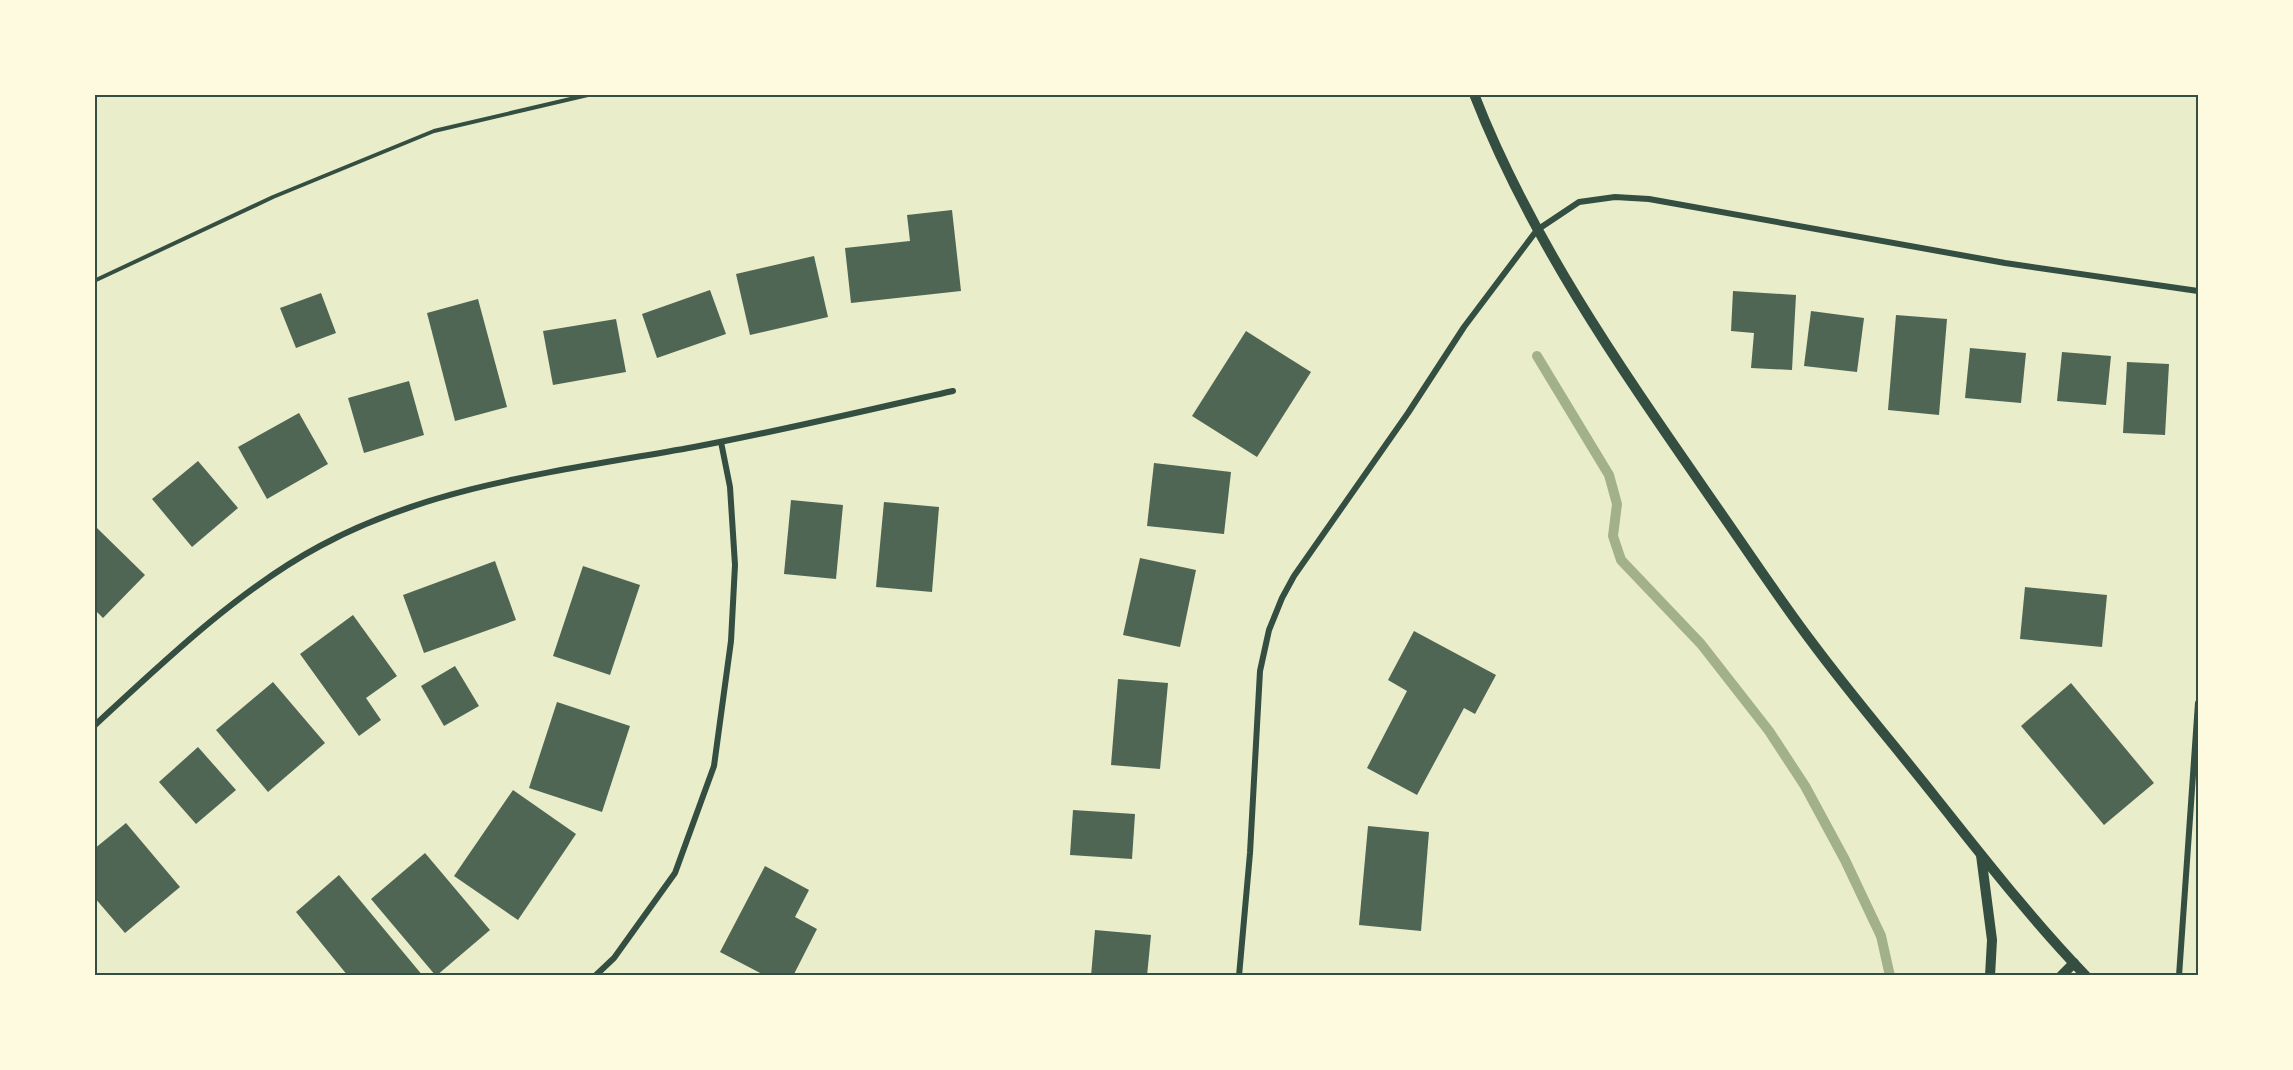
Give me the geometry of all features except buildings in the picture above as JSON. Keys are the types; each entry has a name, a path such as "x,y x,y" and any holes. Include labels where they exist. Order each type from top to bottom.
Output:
{"street":[{"path":"1474,94 1508,172 1537,230 1586,312 1811,641 1981,855 2086,975"},
{"path":"1239,975 1250,853 1260,671 1269,630 1294,576 1408,413 1464,327 1537,230 1580,202 1615,197 1649,199 2006,262 2199,291"},
{"path":"94,726 168,658 257,587 320,546 388,515 505,480 721,441 953,391"},
{"path":"595,975 614,958 675,873 714,766 731,641 735,565 729,487 721,441"},
{"path":"2179,975 2199,703"},
{"path":"1981,855 1992,940 1990,975"},
{"path":"2061,975 2074,963"}],"path":[{"path":"94,281 273,197 434,131 592,94"}],"waterway":[{"path":"1537,356 1609,475 1617,504 1613,536 1621,560 1701,644 1769,731 1805,786 1845,860 1881,936 1890,976"}]}
